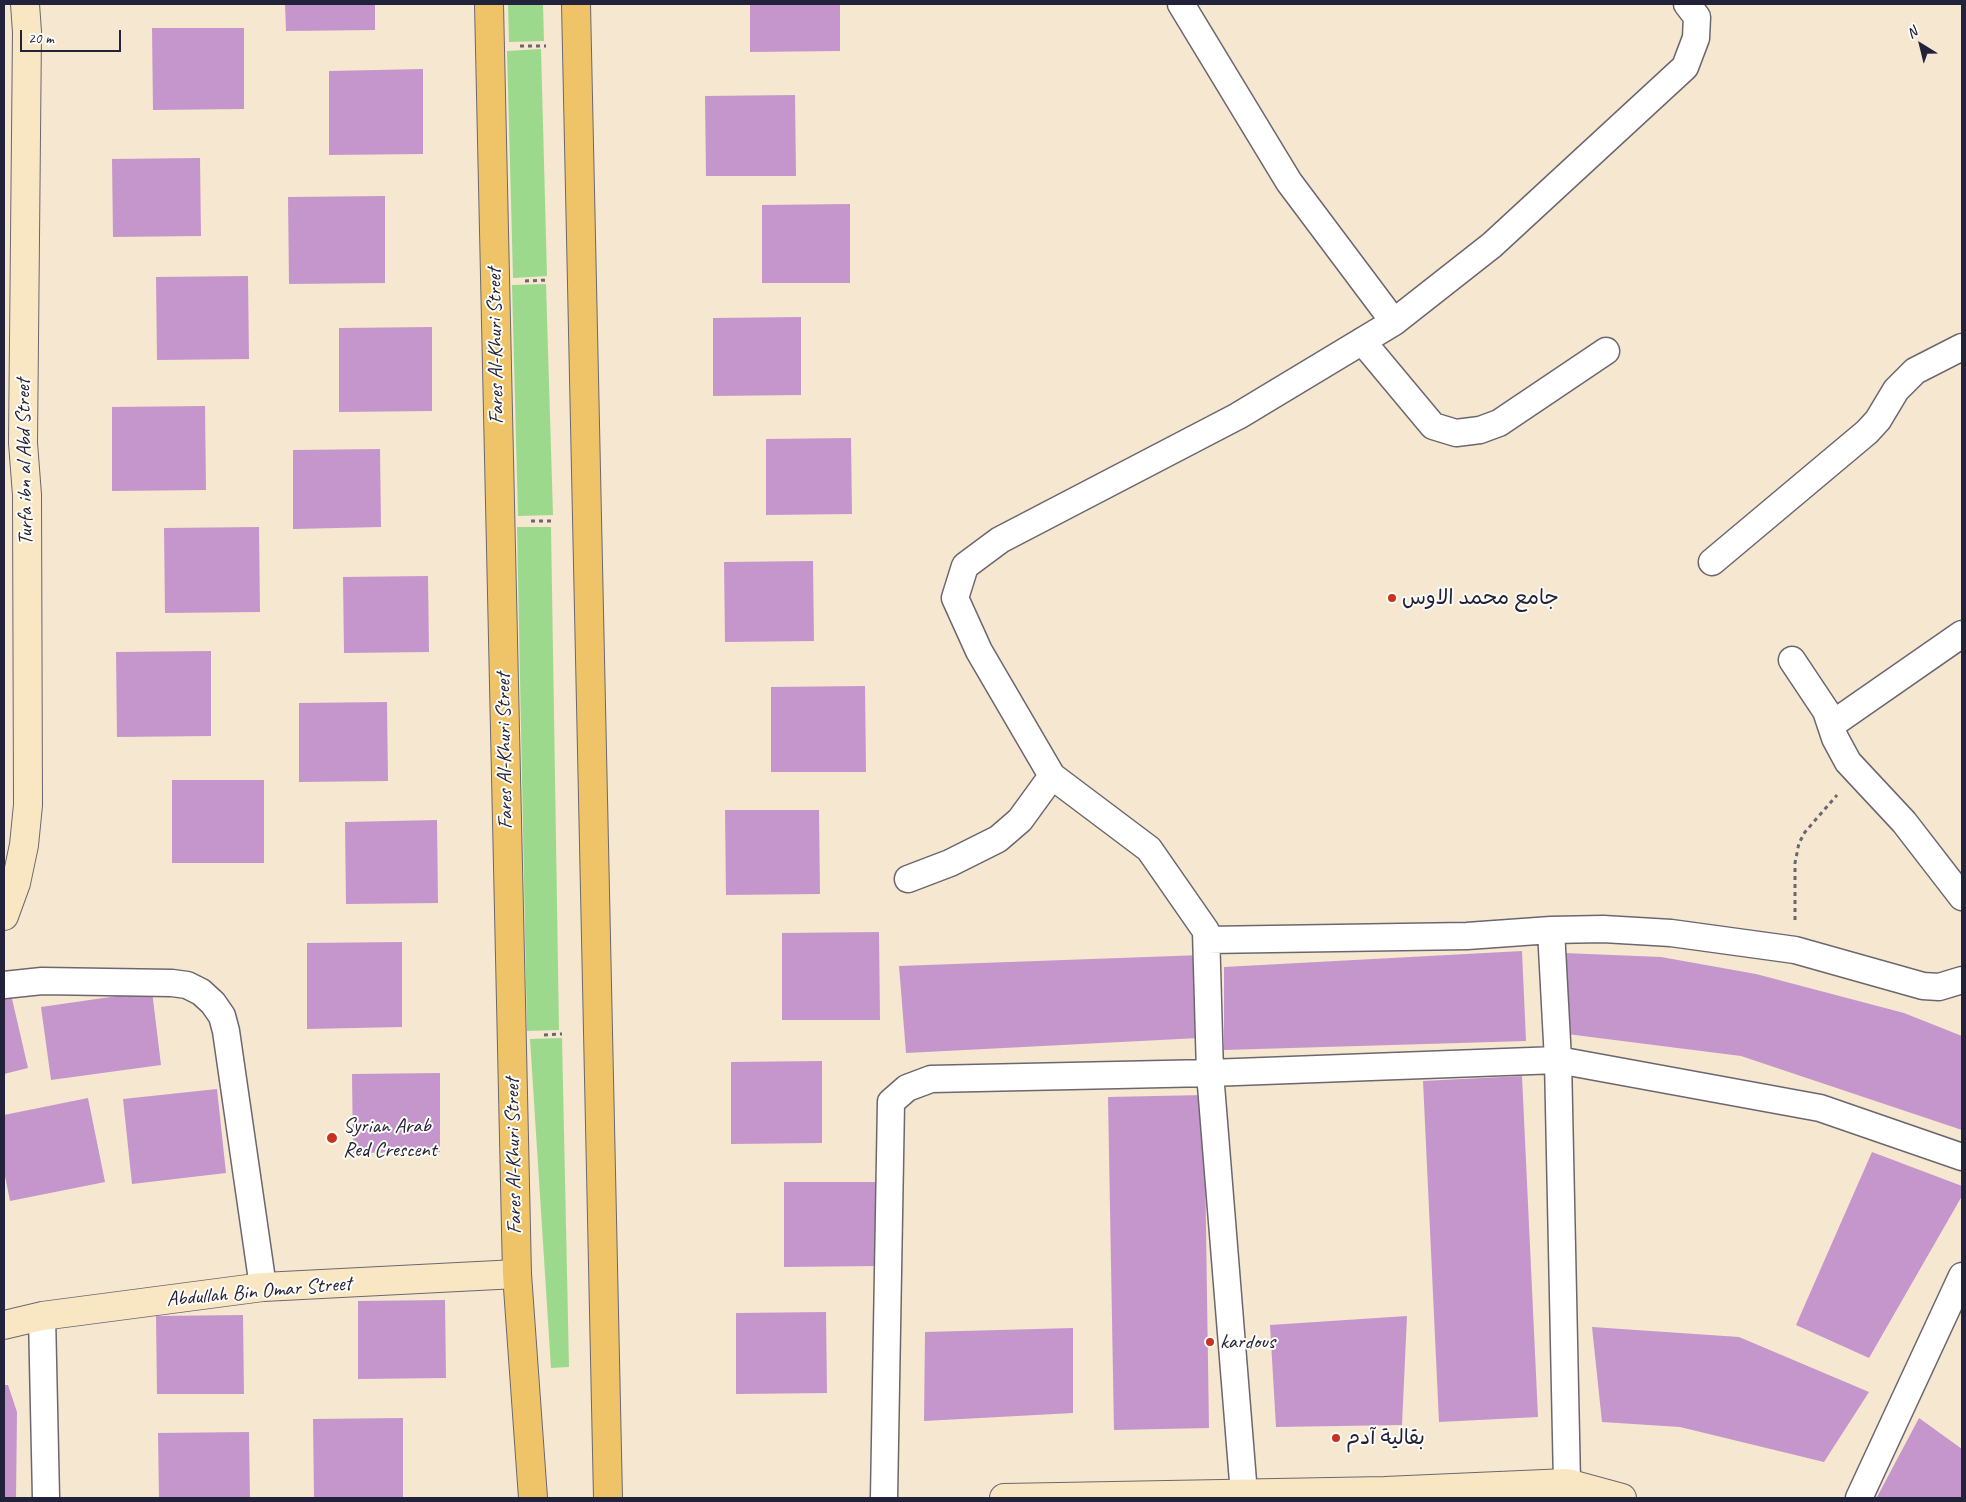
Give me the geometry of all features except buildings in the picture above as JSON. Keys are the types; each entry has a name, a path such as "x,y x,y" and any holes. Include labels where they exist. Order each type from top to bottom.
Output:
{"main road":[{"path":"5,4 27,32"},
{"name":"Turfa ibn al Abd Street","path":"4,916 16,883 22,855 28,806 27,495 23,443 27,32 25,4"},
{"name":"Fares Al-Khuri Street","path":"489,4 517,1274 533,1498"},
{"path":"576,4 608,1498"},
{"name":"Abdullah Bin Omar Street","path":"4,1325 42,1316 263,1287 517,1274"},
{"path":"1004,1498 1244,1494 1385,1495 1567,1483 1622,1498"}],"street":[{"path":"1181,4 1289,182 1394,322"},
{"path":"1244,1494 1210,1073 1206,930 1149,849 1052,776 979,651 955,598 965,566 1000,540 1238,416 1394,322 1492,245 1685,67 1696,38 1697,17 1687,4"},
{"path":"1362,341 1433,426 1456,433 1480,430 1500,423 1606,351"},
{"path":"1712,562 1867,432 1878,420 1896,390 1915,371 1962,347"},
{"path":"1831,725 1962,634"},
{"path":"1792,660 1822,705 1841,752 1857,773 1892,809 1962,897"},
{"path":"908,878 950,863 998,839 1020,820 1052,776"},
{"path":"1207,940 1467,936 1551,930 1603,929 1671,933 1795,950 1851,964 1923,986 1939,988 1962,980"},
{"path":"1551,930 1558,1060 1567,1483"},
{"path":"4,985 42,981 187,985 201,992 214,1003 222,1016 226,1031 263,1287"},
{"path":"884,1498 891,1102 907,1088 930,1079 1210,1073 1558,1060 1820,1108 1962,1157"},
{"path":"1859,1498 1962,1276"},
{"path":"42,1316 46,1498"}],"path":[{"path":"513,46 547,46"},
{"path":"526,520 551,521"},
{"path":"1795,950 1795,863 1799,843 1805,832 1857,773"}],"green space":[{"path":"508,4 543,4 544,41 509,42"},
{"path":"541,49 547,276 513,278 507,51"},
{"path":"546,284 553,515 518,516 512,285"},
{"path":"517,527 551,527 559,1030 527,1031"},
{"path":"562,1038 569,1367 551,1368 530,1039"}],"place":[{"name":"جامع محمد الاوس","path":"1392,598"},
{"name":"Syrian Arab Red Crescent","path":"332,1138"},
{"name":"kardous","path":"1210,1342"},
{"name":"بقالية آدم","path":"1336,1438"}]}
